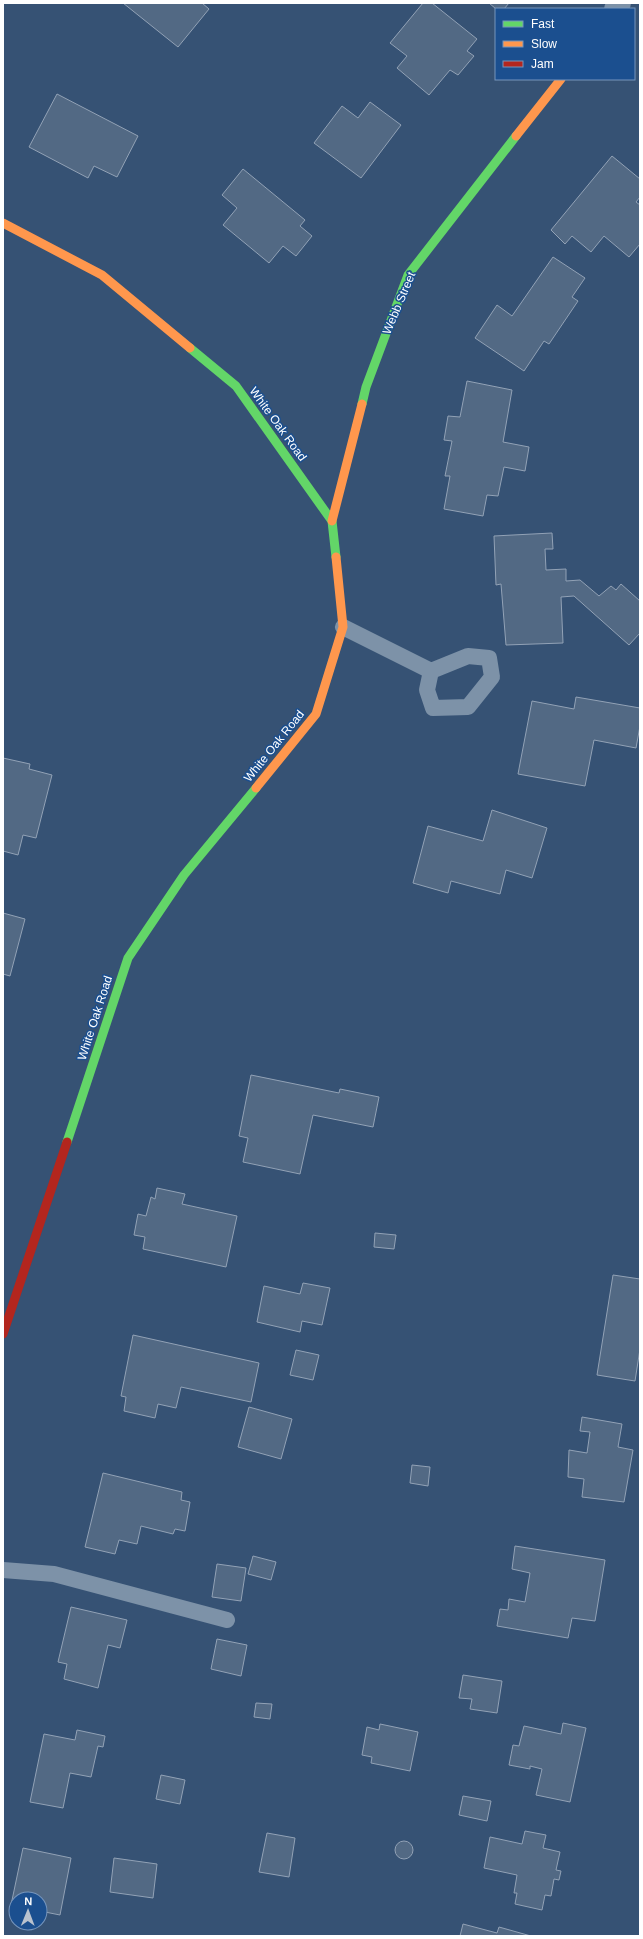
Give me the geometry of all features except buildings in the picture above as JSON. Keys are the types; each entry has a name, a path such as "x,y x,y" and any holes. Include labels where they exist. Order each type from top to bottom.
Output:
{"street":[{"name":"Webb Street","path":"332,521 366,387 408,275 559,80"},
{"name":"White Oak Road","path":"3,223 102,276 236,386 332,521 343,627 316,714 184,875 128,958 3,1334"}],"lane":[{"path":"343,627 431,671"},
{"path":"3,1570 54,1574 227,1620"}],"traffic: fast":[{"path":"362,404 366,387 408,275 516,136"},
{"path":"190,348 236,386 332,521 336,557"},
{"path":"67,1142 128,958 184,875 256,788"}],"traffic: slow":[{"path":"516,136 560,80"},
{"path":"3,223 102,275 190,348"},
{"path":"332,521 362,404"},
{"path":"256,788 316,714 343,627 336,557"}],"traffic: jam":[{"path":"3,1334 67,1142"}]}
